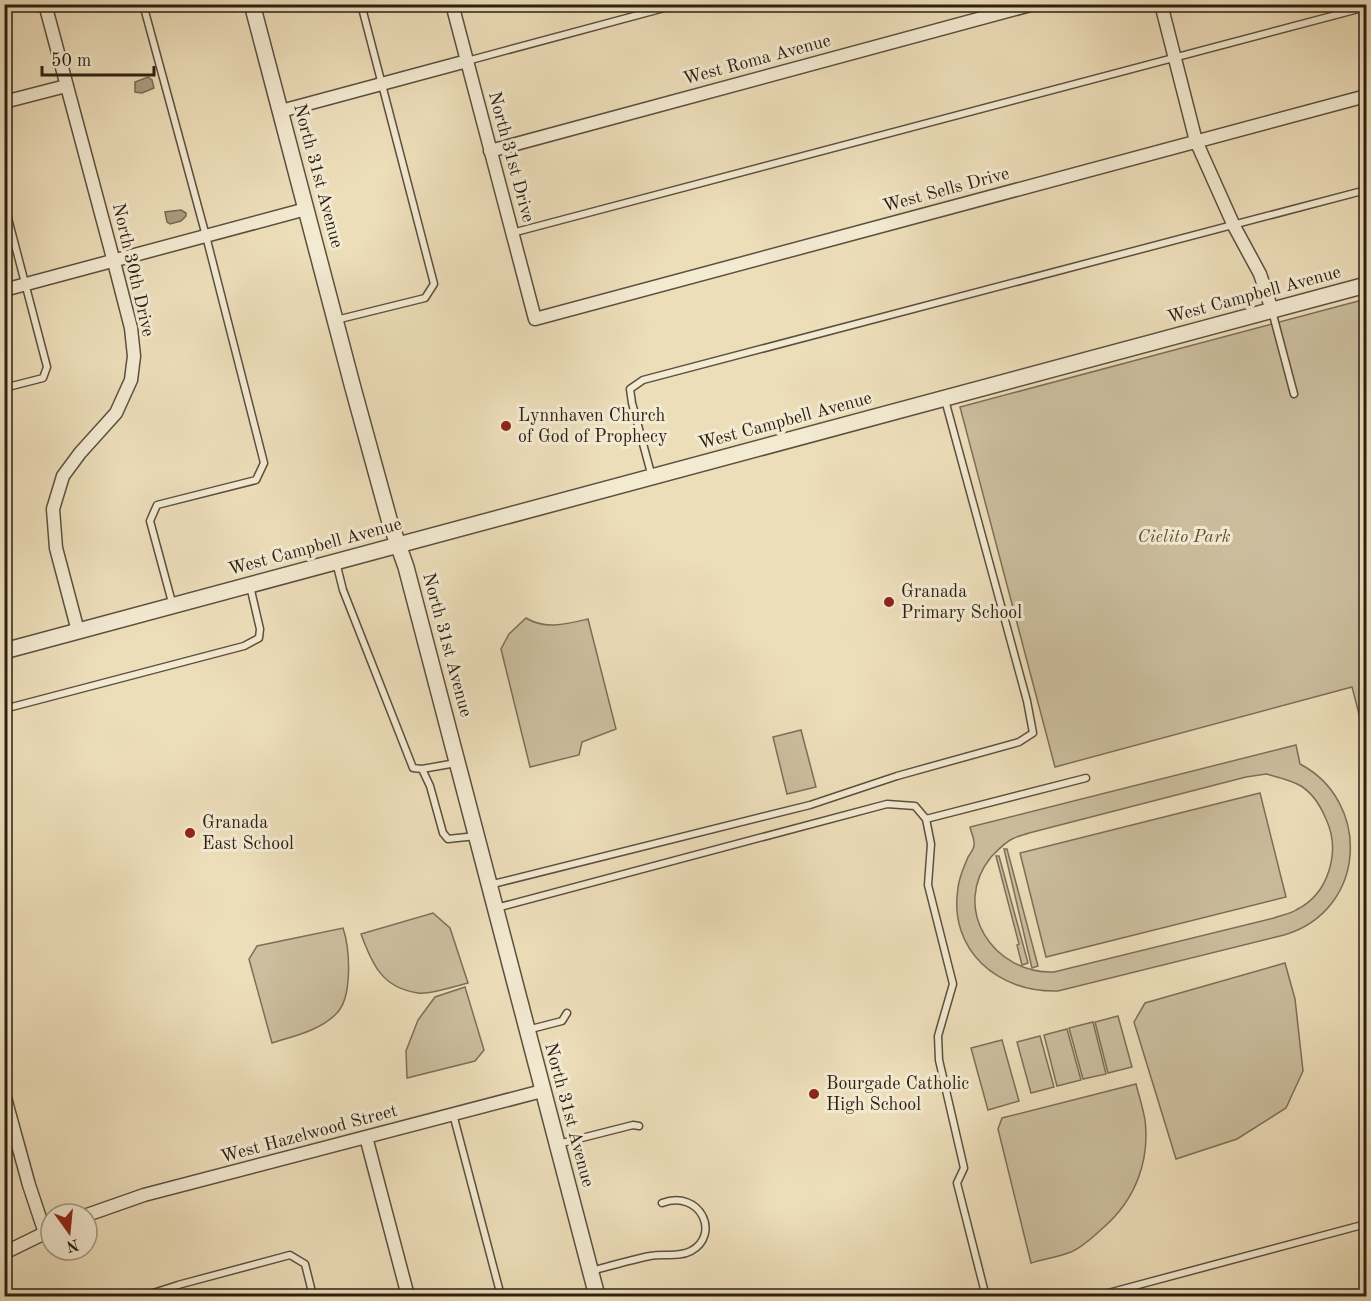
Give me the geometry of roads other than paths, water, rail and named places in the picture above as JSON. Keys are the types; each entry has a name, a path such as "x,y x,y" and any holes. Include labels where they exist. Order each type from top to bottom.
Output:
{"street":[{"name":"North 30th Drive","path":"45,4 131,328 134,356 131,380 116,413 63,476 52,509 56,548 78,631"},
{"name":"North 31st Avenue","path":"252,4 389,519 406,567 597,1296"},
{"name":"North 31st Drive","path":"452,4 535,319"},
{"name":"West Roma Avenue","path":"490,151 1034,4"},
{"path":"1161,4 1196,141 1234,226 1260,274 1272,310"},
{"path":"281,111 467,61"},
{"path":"4,102 66,86"},
{"name":"West Sells Drive","path":"535,319 1366,96"},
{"path":"4,290 306,209"},
{"name":"West Campbell Avenue","path":"4,651 1366,285"},
{"name":"West Hazelwood Street","path":"99,1211 144,1195 542,1090"},
{"path":"4,1094 28,1185 39,1210"},
{"path":"366,1137 408,1296"},
{"path":"4,1253 39,1236"}],"lane":[{"path":"144,4 264,463 256,480 157,505 150,521 173,606"},
{"path":"336,321 425,298 434,284 361,4"},
{"path":"467,61 679,4"},
{"path":"512,233 1366,7"},
{"path":"652,477 630,389 643,380 1366,190"},
{"path":"4,203 27,285 46,367 42,378 4,388"},
{"path":"1272,310 1293,394"},
{"path":"489,885 810,805 897,776 1019,742 1033,733 1027,701 944,399"},
{"path":"336,562 344,590 413,768 422,769 458,762"},
{"path":"4,709 244,646 259,638 260,629 250,585"},
{"path":"422,769 430,786 443,833 448,839 476,836"},
{"path":"926,819 1086,778"},
{"path":"495,908 887,804 915,806 926,819 931,844 928,885 953,984 938,1036 939,1060 964,1168 957,1184 984,1289 983,1296"},
{"path":"526,1030 562,1022 567,1013"},
{"path":"453,1114 501,1296"},
{"path":"557,1144 633,1125 639,1126"},
{"path":"589,1272 652,1255 681,1255 692,1251 700,1244 705,1222 701,1212 693,1204 683,1200 672,1199 662,1203"},
{"path":"1097,1296 1366,1224"},
{"path":"144,1296 290,1255 305,1264 313,1296"}],"place":[{"name":"Lynnhaven Church of God of Prophecy","path":"506,426"},
{"name":"Granada Primary School","path":"889,602"},
{"name":"Granada East School","path":"190,833"},
{"name":"Bourgade Catholic High School","path":"814,1094"}],"park label":[{"name":"Cielito Park","path":"1184,537"}]}
